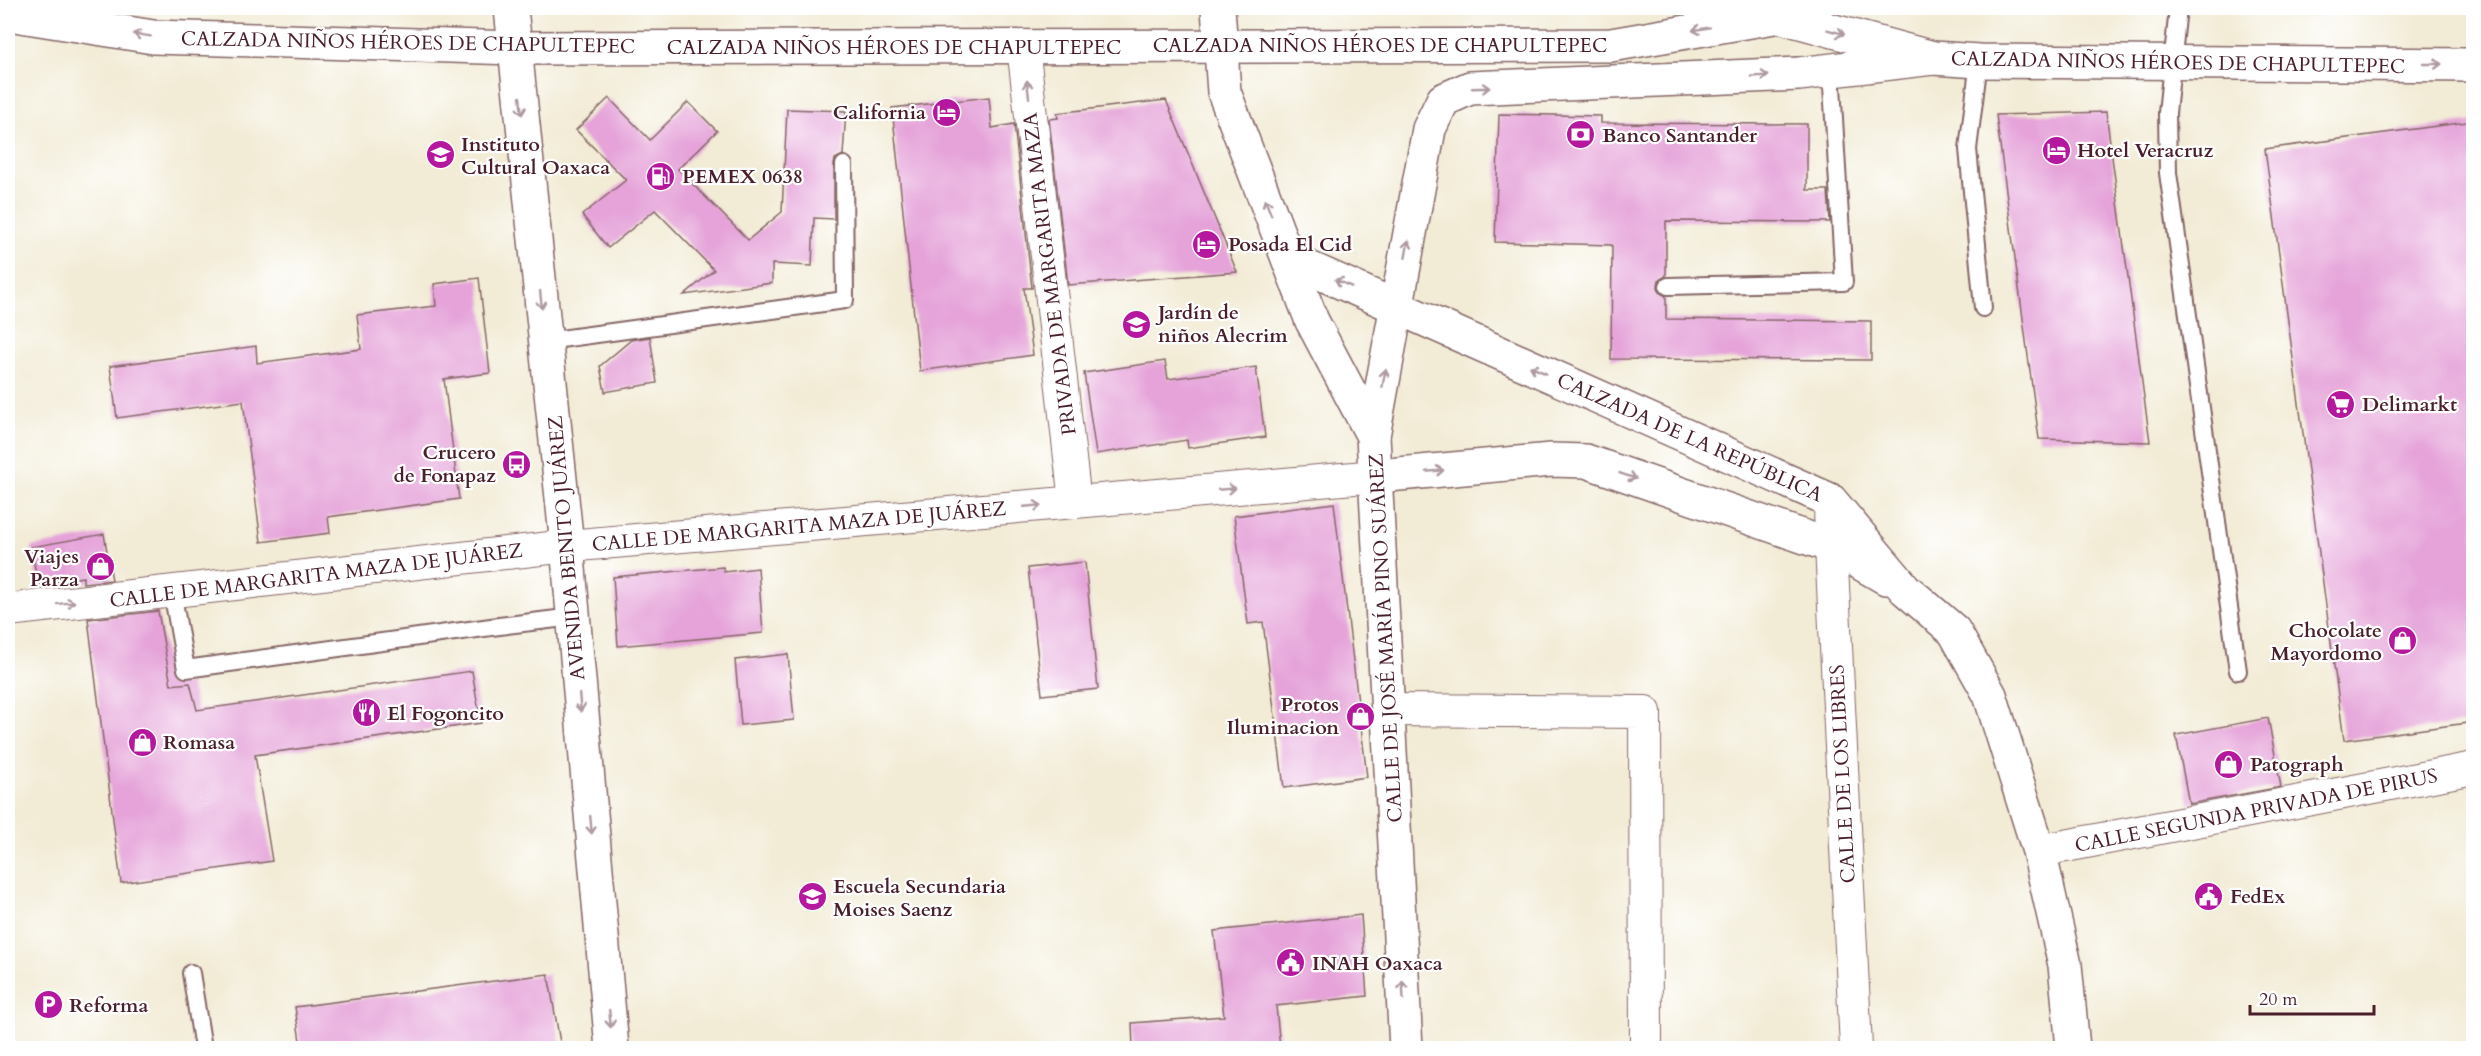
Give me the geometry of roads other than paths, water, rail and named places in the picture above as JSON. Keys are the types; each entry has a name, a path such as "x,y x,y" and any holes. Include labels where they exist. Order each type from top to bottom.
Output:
{"main road":[{"name":"AVENIDA BENITO JUÁREZ","path":"511,8 567,546 612,1048"},
{"name":"CALLE DE JOSÉ MARÍA PINO SUÁREZ","path":"1218,8 1224,92 1312,321 1373,435 1406,1048"},
{"name":"CALZADA NIÑOS HÉROES DE CHAPULTEPEC","path":"1735,8 1780,16 1933,58 1979,61 2474,65"},
{"name":"CALZADA NIÑOS HÉROES DE CHAPULTEPEC","path":"8,14 153,37 515,48 1611,45 1816,8"},
{"path":"1373,435 1429,129 1443,100 1470,88 1798,74 1933,58"},
{"name":"CALZADA DE LA REPÚBLICA","path":"1289,259 1830,500 1905,589"},
{"path":"1377,476 1551,460 1586,461 1830,546 1905,589 1954,631 1990,694 2038,851 2065,965 2073,1048"}],"street":[{"name":"PRIVADA DE MARGARITA MAZA","path":"1023,46 1075,502"},
{"name":"CALLE DE MARGARITA MAZA DE JUÁREZ","path":"8,610 567,546 1377,476"},
{"name":"CALLE DE LOS LIBRES","path":"1830,500 1830,546 1856,1048"},
{"path":"1389,710 1645,712 1646,1048"},
{"name":"CALLE SEGUNDA PRIVADA DE PIRUS","path":"2038,851 2474,768"}],"lane":[{"path":"2178,8 2167,113 2168,173 2238,671"},
{"path":"1979,61 1968,149 1983,308"},
{"path":"1668,286 1844,282 1831,70"},
{"path":"546,340 845,300 844,165"},
{"path":"172,591 186,669 573,617"},
{"path":"191,973 203,1048"}],"place":[{"name":"California","path":"947,112"},
{"name":"Banco Santander","path":"1581,135"},
{"name":"Hotel Veracruz","path":"2056,150"},
{"name":"Instituto Cultural Oaxaca","path":"440,155"},
{"name":"PEMEX 0638","path":"661,176"},
{"name":"Posada El Cid","path":"1207,244"},
{"name":"Jardín de niños Alecrim","path":"1137,324"},
{"name":"Delimarkt","path":"2341,404"},
{"name":"Crucero de Fonapaz","path":"517,464"},
{"name":"Viajes Parza","path":"100,567"},
{"name":"Chocolate Mayordomo","path":"2403,641"},
{"name":"El Fogoncito","path":"366,713"},
{"name":"Protos Iluminacion","path":"1360,716"},
{"name":"Romasa","path":"142,742"},
{"name":"Patograph","path":"2229,764"},
{"name":"FedEx","path":"2209,896"},
{"name":"Escuela Secundaria Moises Saenz","path":"812,897"},
{"name":"INAH Oaxaca","path":"1291,963"},
{"name":"Reforma","path":"48,1005"}]}
